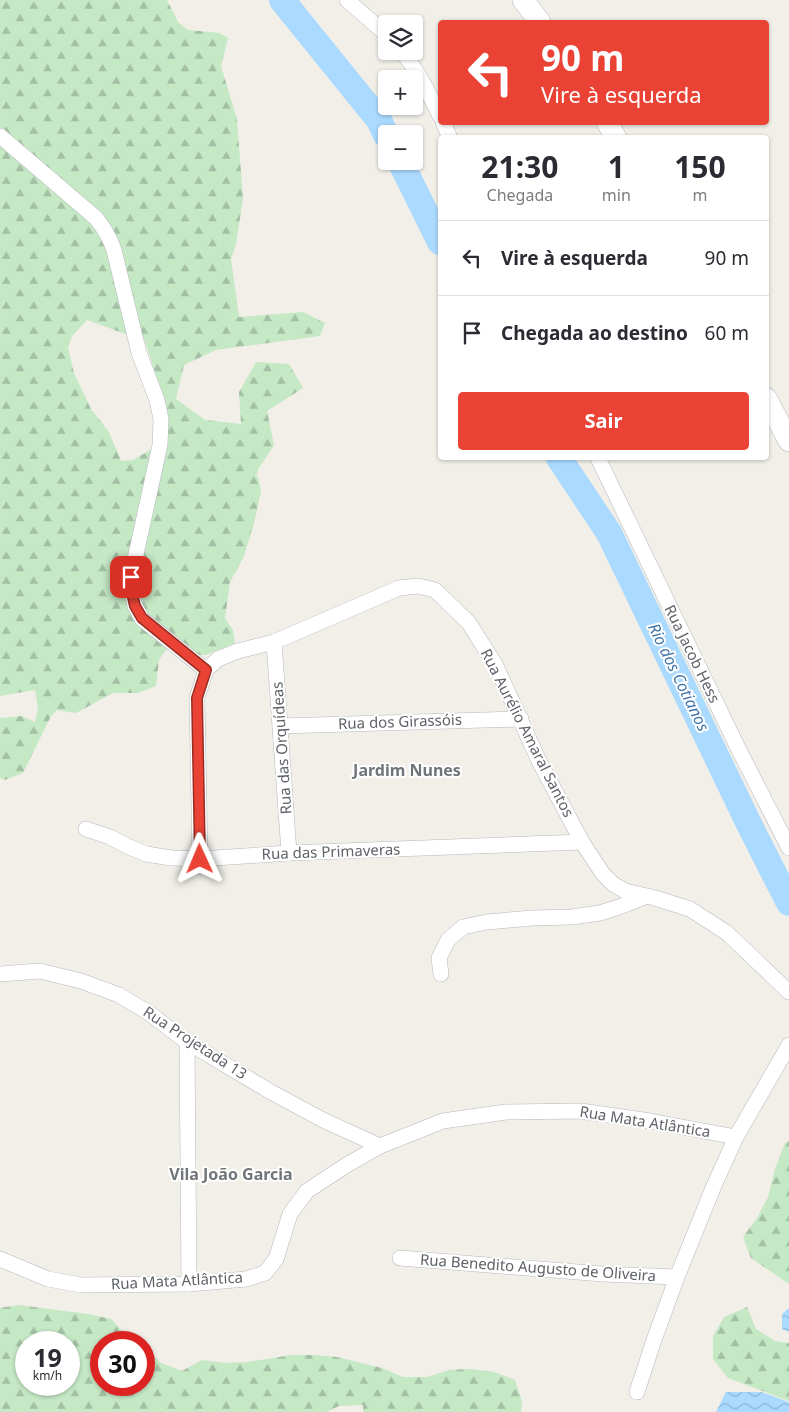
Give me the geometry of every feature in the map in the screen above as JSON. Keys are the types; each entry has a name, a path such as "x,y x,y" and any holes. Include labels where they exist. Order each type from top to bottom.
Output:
{"street":[{"path":"347,0 378,27"},
{"path":"523,0 538,20"},
{"path":"409,60 438,112"},
{"path":"0,136 96,218 106,230 112,241 139,353 156,400 161,419 160,445 131,577 132,593 135,606 142,618 206,670 197,698 200,859"},
{"path":"769,403 789,441"},
{"name":"Rua Jacob Hess","path":"599,460 736,746 789,848"},
{"name":"Rua Aurélio Amaral Santos","path":"206,670 218,659 238,651 274,642 399,588 418,586 435,590 469,623 496,666 540,761 582,842 603,874 613,884 625,891 690,909 727,933 789,992"},
{"name":"Rua das Orquídeas","path":"274,642 289,853"},
{"name":"Rua dos Girassóis","path":"280,726 520,719"},
{"name":"Rua das Primaveras","path":"86,829 110,837 146,854 171,858 200,859 289,853 582,842"},
{"path":"441,974 440,958 448,940 463,928 487,922 572,917 600,913 647,896"},
{"name":"Rua Projetada 13","path":"0,974 40,971 119,995 142,1009 187,1042 271,1092 314,1115 380,1146"},
{"path":"187,1042 188,1284"},
{"name":"Rua Benedito Augusto de Oliveira","path":"637,1392 677,1277 713,1188 736,1137 789,1045"},
{"name":"Rua Mata Atlântica","path":"0,1259 48,1278 81,1285 188,1284 246,1279 265,1273 276,1259 290,1214 308,1191 345,1166 380,1146 443,1121 506,1112 581,1111 650,1121 736,1137"},
{"name":"Rua Benedito Augusto de Oliveira","path":"400,1258 603,1274 677,1277"}],"green space":[{"path":"0,0 167,0 178,22 188,30 220,33 228,38 221,66 237,119 243,199 236,244 231,259 239,317 303,312 325,323 320,336 216,350 184,365 176,399 205,420 241,424 239,392 256,362 289,364 303,388 267,411 274,445 256,476 258,477 261,491 244,556 230,582 225,618 233,630 235,643 206,655 195,655 172,641 159,660 156,686 138,693 113,693 76,713 57,710 51,716 23,773 5,780 0,778 0,718 21,716 35,722 38,709 35,690 0,696","holes":["87,320 145,341 166,407 157,446 133,460 121,461 109,432 91,409 74,373 68,348 72,336"]},
{"path":"789,1141 789,1284 751,1258 743,1237 757,1218 768,1197 775,1169 785,1143"},
{"path":"18,1305 88,1314 111,1319 122,1331 90,1331 90,1396 155,1396 155,1357 161,1363 182,1371 202,1360 225,1363 247,1362 292,1355 314,1355 337,1357 382,1368 403,1377 427,1377 449,1370 470,1369 494,1372 515,1380 522,1401 521,1412 363,1412 363,1405 339,1406 326,1412 0,1412 0,1308"},
{"path":"747,1307 756,1329 775,1341 789,1343 789,1401 728,1378 713,1359 713,1336 724,1317"}],"water":[{"path":"789,1308 789,1332 782,1329 782,1314"},
{"path":"726,1392 761,1392 789,1402 789,1412 716,1412"}],"waterway":[{"name":"Rio dos Cotianos","path":"282,0 381,125"},
{"name":"Rio dos Cotianos","path":"404,170 438,238"},
{"name":"Rio dos Cotianos","path":"560,460 609,533 789,903"}],"district":[{"name":"Jardim Nunes","path":"407,770"},
{"name":"Vila João Garcia","path":"231,1174"}],"route":[{"path":"131,577 135,606 142,618 206,670 197,698 200,859"}]}
